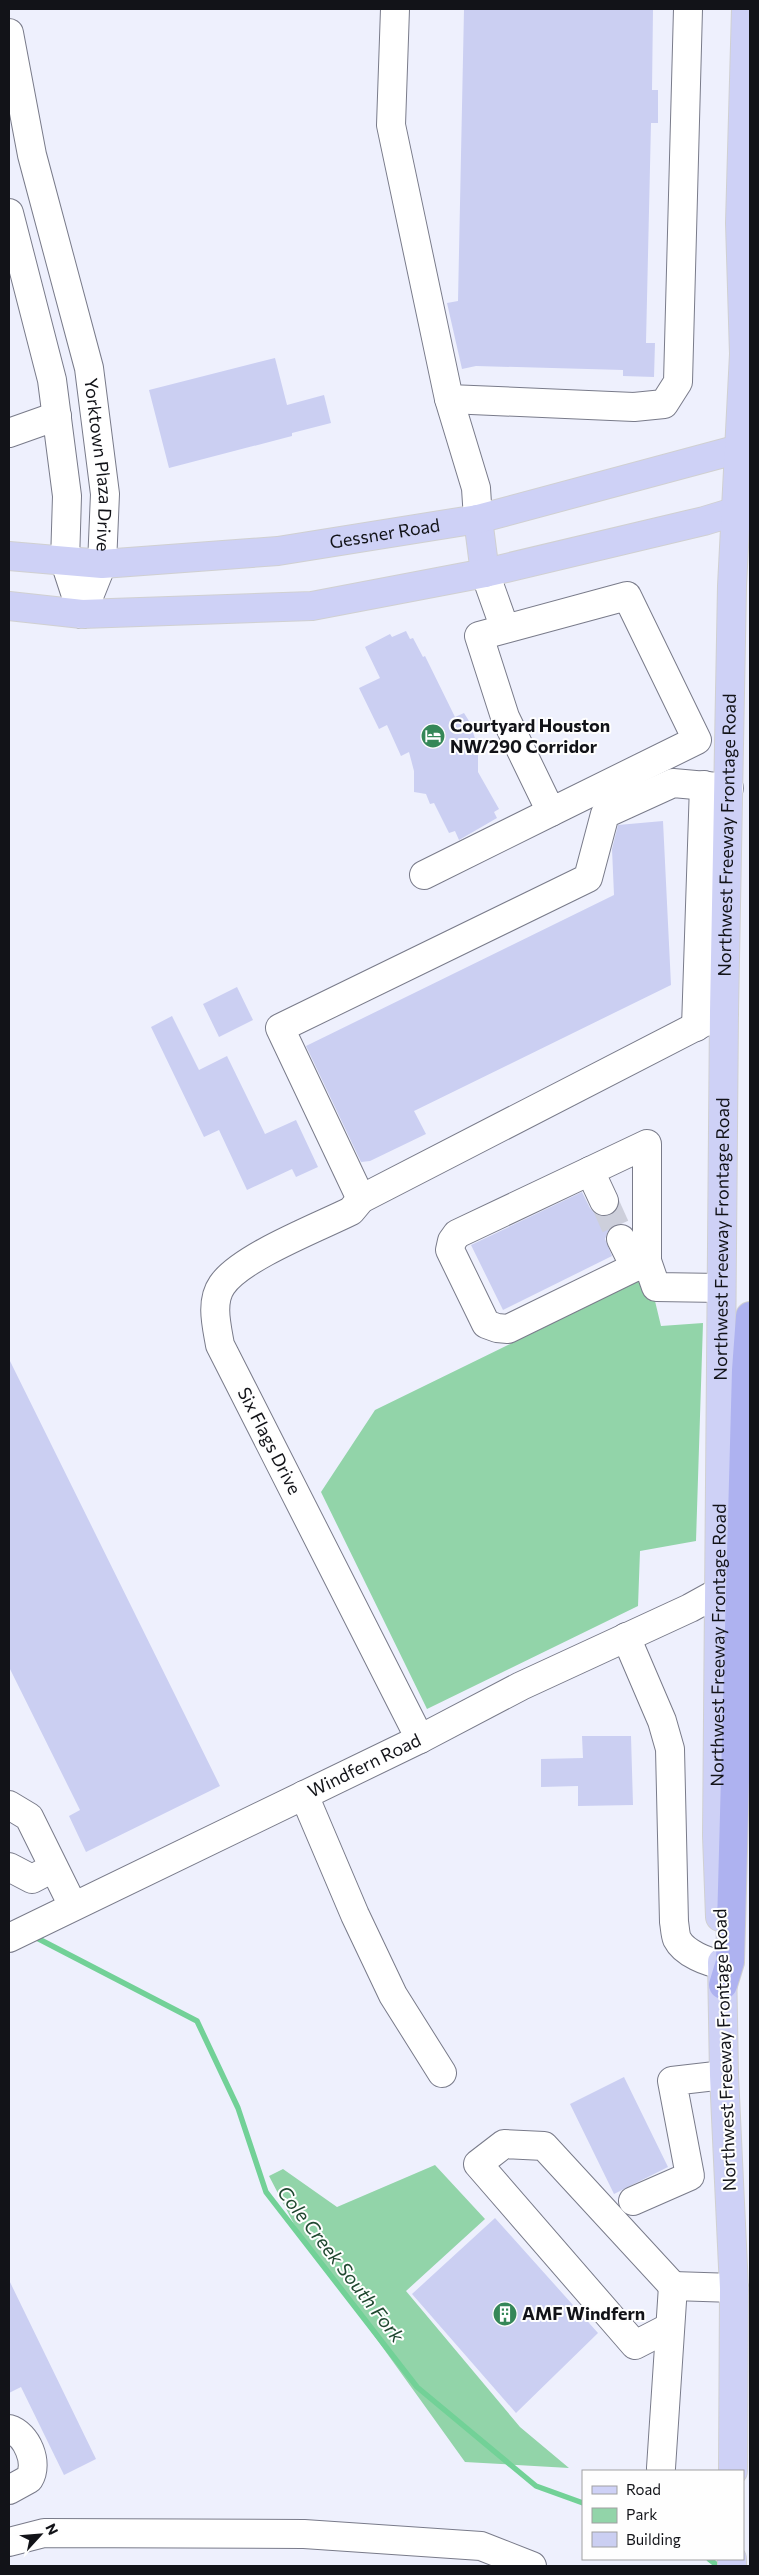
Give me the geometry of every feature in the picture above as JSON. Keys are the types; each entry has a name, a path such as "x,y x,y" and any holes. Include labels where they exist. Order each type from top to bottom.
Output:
{"highway":[{"path":"722,1975 730,1962 746,1370 750,1316"}],"main road":[{"name":"Northwest Freeway Frontage Road","path":"733,2470 734,2288 724,2075 717,1836 724,1012 716,787 741,579 747,356 740,223 746,9"},
{"name":"Gessner Road","path":"9,556 102,564 278,551 478,518 745,447"},
{"path":"9,606 82,614 312,606 485,573 704,521 743,509"},
{"path":"478,518 485,573"}],"street":[{"path":"395,9 391,125 448,398 476,488 478,518"},
{"path":"448,398 634,407 664,404 678,382 688,9"},
{"name":"Yorktown Plaza Drive","path":"9,33 32,155 89,368 105,494 102,564 82,614"},
{"path":"10,223 48,218"},
{"name":"Yorktown Plaza Drive","path":"10,223 52,380 68,496 65,562 82,614"},
{"path":"9,434 57,416"},
{"path":"485,573 504,629"},
{"path":"424,876 696,740 628,596 479,636 505,717 550,812"},
{"path":"361,1199 280,1028 588,878 604,814 673,783 716,787 696,1027"},
{"name":"Six Flags Drive","path":"420,1739 220,1345 215,1314 221,1286 240,1266 351,1211 361,1199 724,1012"},
{"path":"647,1144 641,1264 508,1328 497,1328 486,1324 450,1250 452,1241 457,1234 647,1144"},
{"path":"590,1172 604,1201"},
{"path":"621,1239 656,1287 721,1288"},
{"name":"Windfern Road","path":"10,1937 420,1739 522,1686 719,1592"},
{"path":"626,1637 662,1721 670,1749 674,1922 677,1939 688,1950 712,1963 722,1975"},
{"path":"304,1795 355,1915 393,1995 442,2073"},
{"path":"9,1805 29,1817 73,1906"},
{"path":"9,1867 32,1879 53,1868"},
{"path":"633,2201 690,2176 672,2081 724,2075"},
{"path":"670,2327 635,2345 478,2164 504,2144 544,2146 673,2286 734,2288"},
{"path":"661,2468 673,2286"},
{"path":"9,2429 19,2434 25,2441 33,2467 29,2479 9,2490"},
{"path":"9,2542 44,2533 304,2534 481,2546 532,2566"}],"green space":[{"path":"649,1276 661,1326 703,1323 696,1541 640,1551 638,1606 427,1709 321,1492 375,1410"},
{"path":"435,2165 485,2219 406,2291 520,2427 569,2468 465,2462 294,2224 269,2176 283,2169 337,2207"}],"building":[{"path":"464,9 653,9 652,90 658,90 658,123 651,123 646,343 655,343 654,377 623,376 623,370 476,366 462,369 447,303 458,301"},
{"path":"275,358 287,405 324,395 331,423 292,433 292,436 169,468 149,390"},
{"name":"Courtyard Houston NW/290 Corridor","path":"406,631 410,639 413,638 423,657 425,656 455,717 464,713 469,721 478,747 478,772 499,809 494,812 497,818 459,840 455,831 449,833 434,803 430,804 426,794 414,792 414,771 409,752 401,756 387,725 379,729 359,688 380,678 365,647 390,634 392,637"},
{"path":"663,821 671,985 414,1111 426,1134 370,1161 361,1162 306,1046 614,895 612,849 618,825"},
{"path":"237,987 253,1020 219,1037 203,1004"},
{"path":"172,1016 199,1070 227,1056 265,1134 296,1120 318,1167 296,1177 292,1169 247,1190 219,1130 204,1137 151,1027"},
{"path":"582,1192 590,1208 595,1214 603,1217 609,1229 605,1239 612,1256 503,1310 471,1245"},
{"path":"9,1359 220,1786 86,1852 69,1816 80,1810 9,1667"},
{"path":"582,1736 631,1736 633,1805 578,1806 578,1786 541,1787 541,1759 583,1758"},
{"path":"624,2077 668,2167 614,2194 570,2104"},
{"name":"AMF Windfern","path":"495,2218 598,2333 516,2413 412,2294"},
{"path":"9,2280 96,2459 64,2475 21,2387 9,2393"}],"waterway":[{"name":"Cole Creek South Fork","path":"33,1936 197,2021 238,2108 266,2192 417,2387 536,2486 582,2503"},
{"name":"Cole Creek South Fork","path":"710,2560 718,2566"}],"tunnel":[{"path":"604,1201 621,1239"}],"place":[{"name":"Courtyard Houston NW/290 Corridor","path":"433,736"},
{"name":"AMF Windfern","path":"505,2314"}]}
